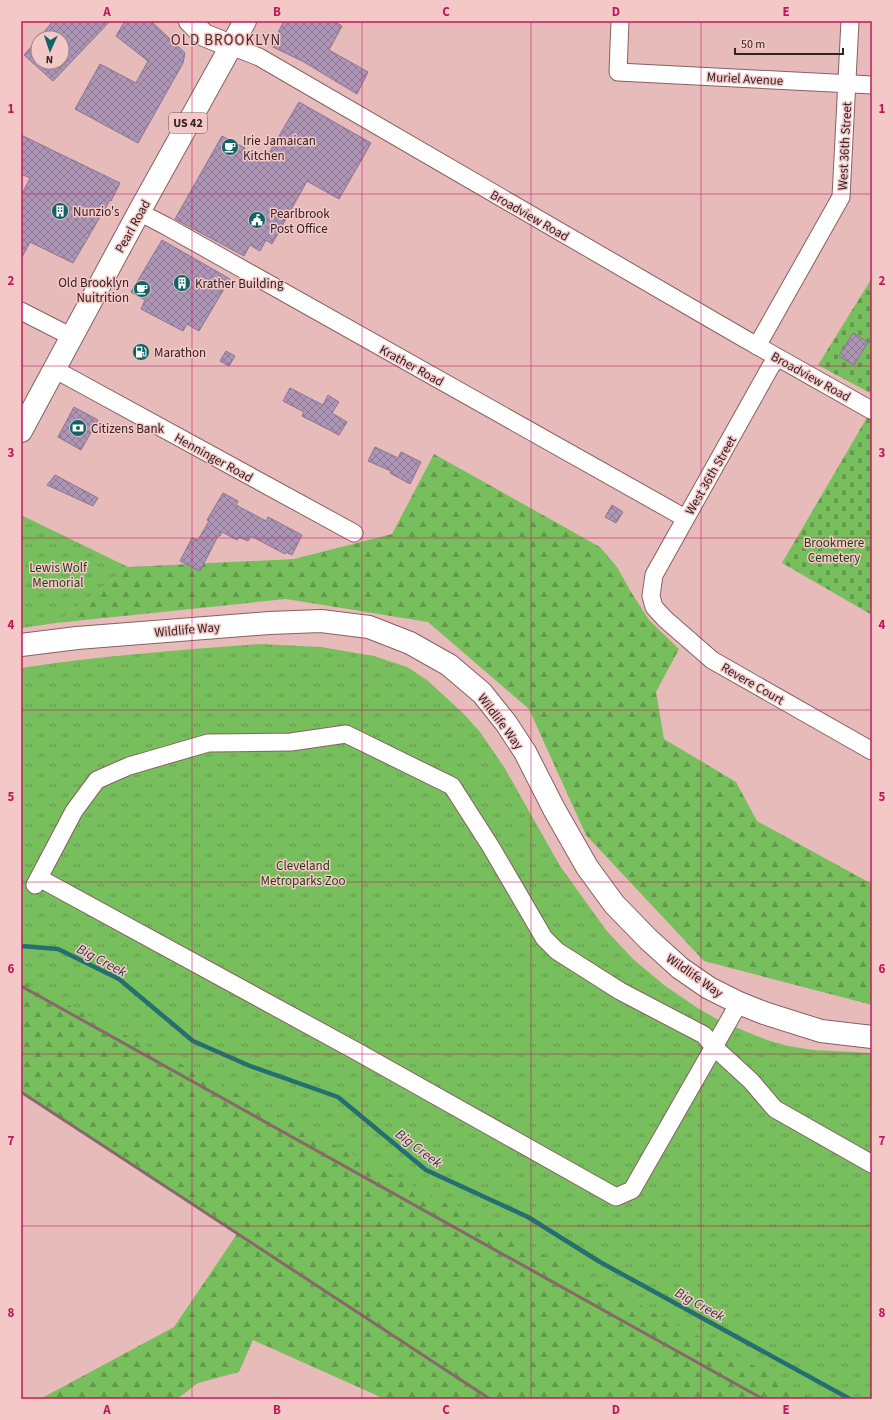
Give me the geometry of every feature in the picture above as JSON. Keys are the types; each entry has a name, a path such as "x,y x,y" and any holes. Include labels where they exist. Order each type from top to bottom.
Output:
{"street":[{"name":"Broadview Road","path":"190,21 204,35 259,57 757,346 871,410"},
{"name":"Pearl Road","path":"21,432 139,212 245,21"},
{"name":"Muriel Avenue","path":"620,21 618,72 872,85"},
{"name":"West 36th Street","path":"757,346 841,197 850,21"},
{"name":"Krather Road","path":"139,212 685,518"},
{"path":"21,311 72,337"},
{"name":"West 36th Street","path":"651,596 654,574 771,366 778,358"},
{"name":"Henninger Road","path":"54,369 354,533"},
{"name":"Revere Court","path":"651,596 654,607 665,619 712,660 872,751"},
{"name":"Wildlife Way","path":"21,645 77,638 269,623 321,621 369,627 410,642 449,665 482,693 506,723 525,752 554,809 587,867 614,904 648,939 680,968 709,988 764,1014 821,1031 872,1037"},
{"path":"739,1003 714,1047 632,1190 616,1197 369,1059 37,882 74,811 97,780 128,766 208,743 291,742 346,734 452,786 491,848 544,938 557,950 620,991 704,1035 714,1047 751,1081 775,1109 872,1164"}],"green space":[{"path":"872,278 872,394 818,365"},
{"name":"Brookmere Cemetery","path":"872,409 872,615 782,563"},
{"path":"434,454 600,547 617,567 649,620 679,649 656,692 664,739 736,782 757,821 872,884 872,1005 704,961 586,835 529,709 428,622 286,599 56,623 128,567 294,559 392,534"},
{"name":"Lewis Wolf Memorial","path":"21,515 128,567 56,623 21,628"},
{"name":"Cleveland Metroparks Zoo","path":"260,644 321,647 374,656 407,667 427,680 464,714 480,732 504,767 560,866 606,930 633,959 664,985 696,1007 720,1021 767,1040 788,1046 813,1050 872,1053 872,1399 813,1399 742,1359 21,980 21,668 110,657"},
{"path":"21,929 850,1399 382,1399 253,1340 239,1372 198,1383 177,1399 40,1399 174,1327 237,1234 21,1092"}],"building":[{"path":"53,21 110,21 70,63 70,30 46,30"},
{"path":"125,21 151,21 185,53 183,63 138,143 75,109 100,64 136,83 148,61 116,36"},
{"path":"284,21 333,21 342,26 329,50 368,72 357,94 304,62 271,46"},
{"path":"30,48 30,60 24,55"},
{"path":"41,70 63,70 53,81"},
{"path":"299,102 371,143 339,199 307,181 272,244 266,240 260,251 250,245 244,256 175,219 222,136 245,148 243,152 263,163"},
{"path":"21,135 120,183 111,201 110,200 73,263 30,242 21,259 21,196 30,178 21,174"},
{"name":"Krather Building","path":"162,240 230,279 199,331 187,324 183,331 141,309 145,300 131,292"},
{"path":"853,333 868,342 854,365 839,356"},
{"path":"226,351 235,356 229,366 220,361"},
{"path":"290,388 323,405 328,395 339,402 332,413 347,422 339,435 302,416 304,412 283,401"},
{"name":"Citizens Bank","path":"74,407 98,420 81,450 58,437"},
{"path":"375,447 398,458 401,452 421,462 410,484 390,473 391,471 368,461"},
{"path":"55,475 98,498 93,506 47,485"},
{"path":"223,493 238,501 236,505 266,521 268,517 302,535 292,555 286,552 285,554 251,536 248,541 239,537 237,540 222,532 220,536 218,536 200,571 180,561 192,538 198,540 209,521 207,520"},
{"path":"612,505 623,512 616,523 605,517"}],"waterway":[{"name":"Big Creek","path":"21,946 58,949 119,979 193,1041 250,1066 338,1097 426,1170 528,1217 600,1262 850,1399"}],"railway":[{"path":"21,986 763,1399"},
{"path":"21,1092 490,1399"}],"place":[{"name":"Irie Jamaican Kitchen","path":"230,147"},
{"name":"Nunzio's","path":"60,211"},
{"name":"Pearlbrook Post Office","path":"257,220"},
{"name":"Krather Building","path":"182,283"},
{"name":"Old Brooklyn Nuitrition","path":"142,289"},
{"name":"Marathon","path":"141,352"},
{"name":"Citizens Bank","path":"78,428"}],"district":[{"name":"OLD BROOKLYN","path":"226,40"}]}
